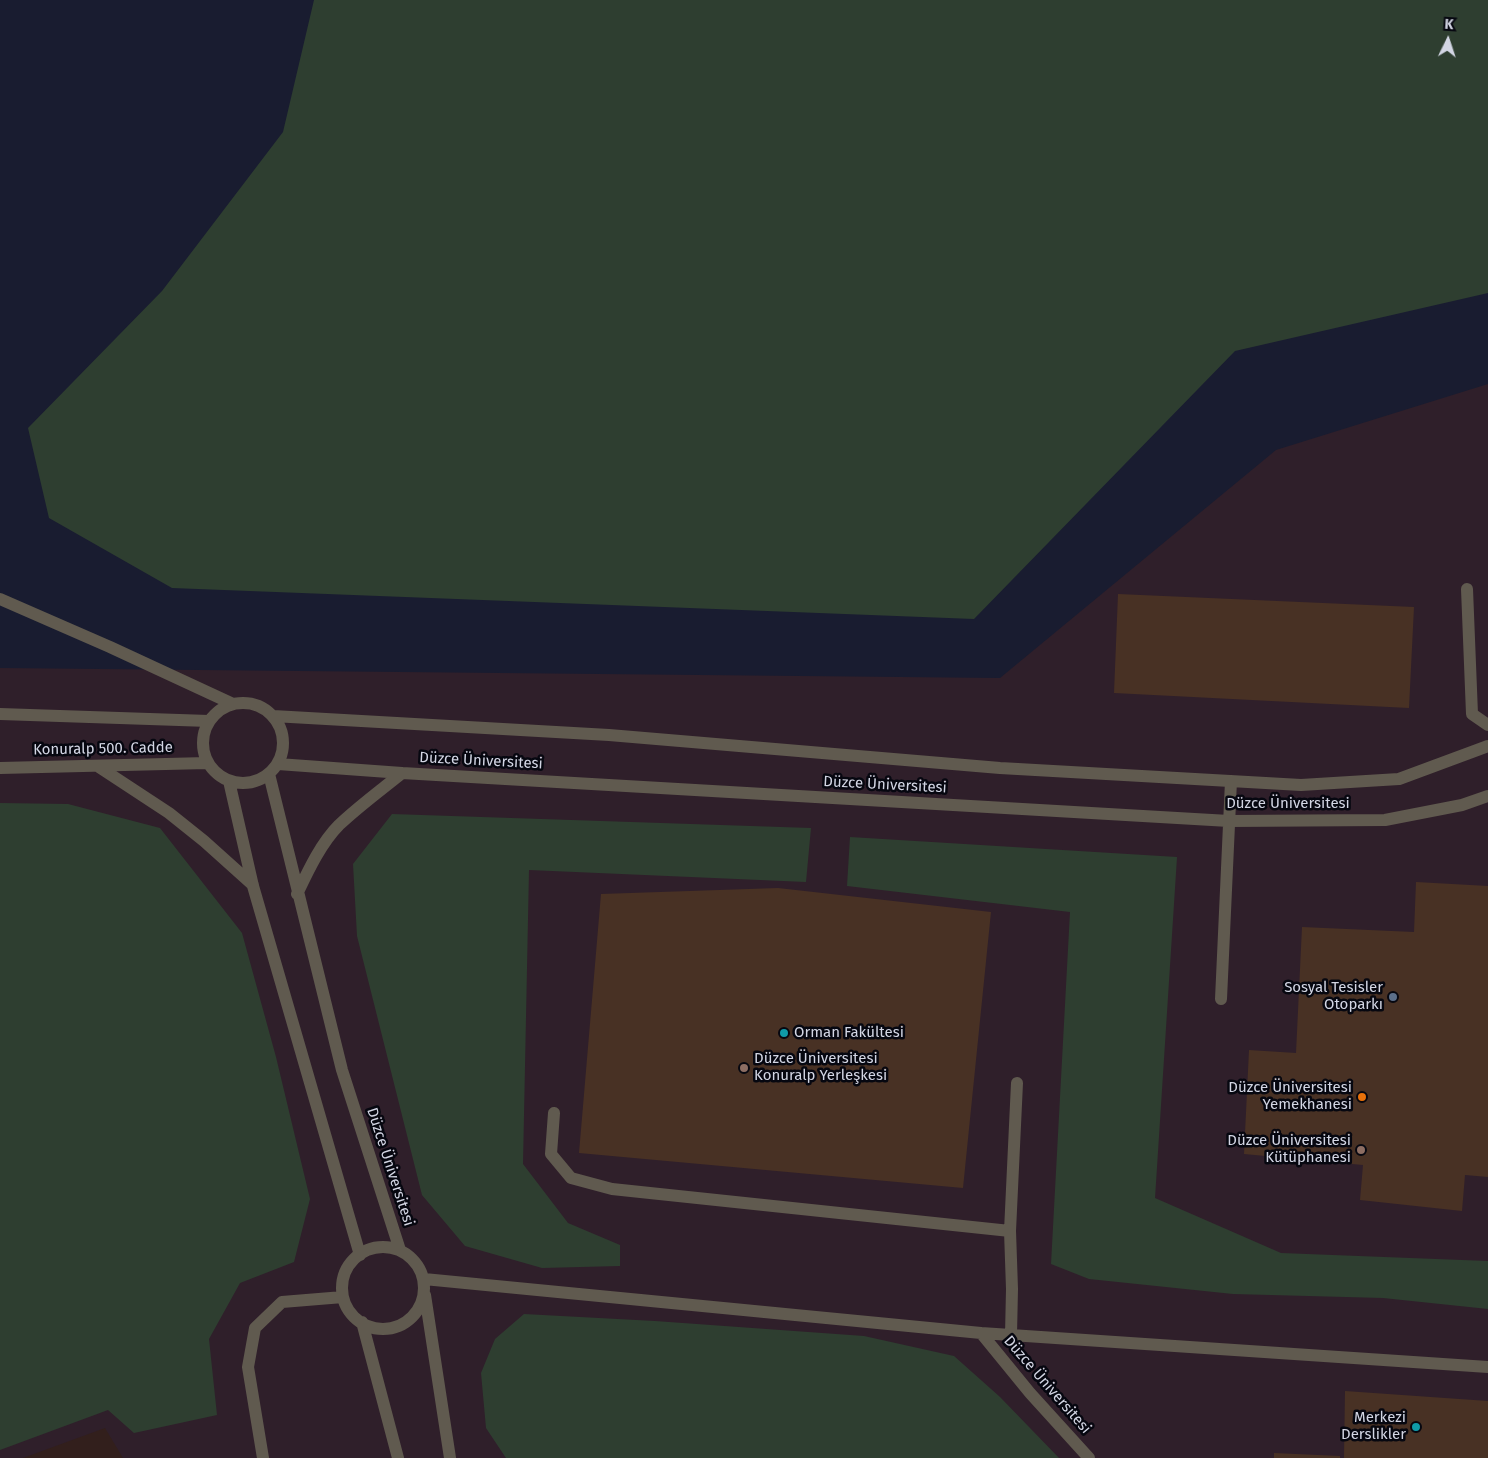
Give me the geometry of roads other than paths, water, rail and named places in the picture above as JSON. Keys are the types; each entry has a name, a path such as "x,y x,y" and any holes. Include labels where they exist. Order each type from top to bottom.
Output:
{"street":[{"path":"1467,589 1472,714 1488,725"},
{"path":"0,599 233,704"},
{"path":"360,1254 253,886 229,781 213,771 207,763 203,749 203,734 209,720 219,710 233,704 247,703 261,707 273,716 610,735 1000,768 1301,785 1399,779 1488,746"},
{"path":"0,714 209,720"},
{"name":"Düzce Üniversitesi","path":"229,781 243,783 256,781 273,769 282,752 283,739 280,726 273,716"},
{"name":"Konuralp 500. Cadde","path":"0,768 207,763"},
{"path":"98,767 169,814 204,841 253,886"},
{"name":"Düzce Üniversitesi","path":"273,769 402,773 1229,821 1386,820 1462,805 1488,796"},
{"name":"Düzce Üniversitesi","path":"273,769 297,894 342,1070 400,1250"},
{"path":"297,894 313,862 338,826 402,773"},
{"path":"1221,999 1231,781"},
{"path":"1011,1335 1010,1231 1017,1083"},
{"path":"554,1113 551,1154 571,1178 612,1189 1010,1231"},
{"path":"424,1285 422,1303 407,1322 396,1327 384,1329 372,1327 362,1322 350,1311 344,1297 343,1285 345,1273 351,1263 360,1254 372,1248 386,1247 400,1250 411,1257 419,1267 424,1285 450,1458"},
{"path":"424,1285 981,1333 1488,1367"},
{"path":"263,1458 248,1367 255,1328 282,1302 344,1297"},
{"path":"362,1322 398,1458"},
{"name":"Düzce Üniversitesi","path":"981,1333 1030,1393 1089,1458"}],"place":[{"name":"Sosyal Tesisler Otoparkı","path":"1393,997"},
{"name":"Orman Fakültesi","path":"784,1033"},
{"name":"Düzce Üniversitesi Konuralp Yerleşkesi","path":"744,1068"},
{"name":"Düzce Üniversitesi Yemekhanesi","path":"1362,1097"},
{"name":"Düzce Üniversitesi Kütüphanesi","path":"1361,1150"},
{"name":"Merkezi Derslikler","path":"1416,1427"}]}
